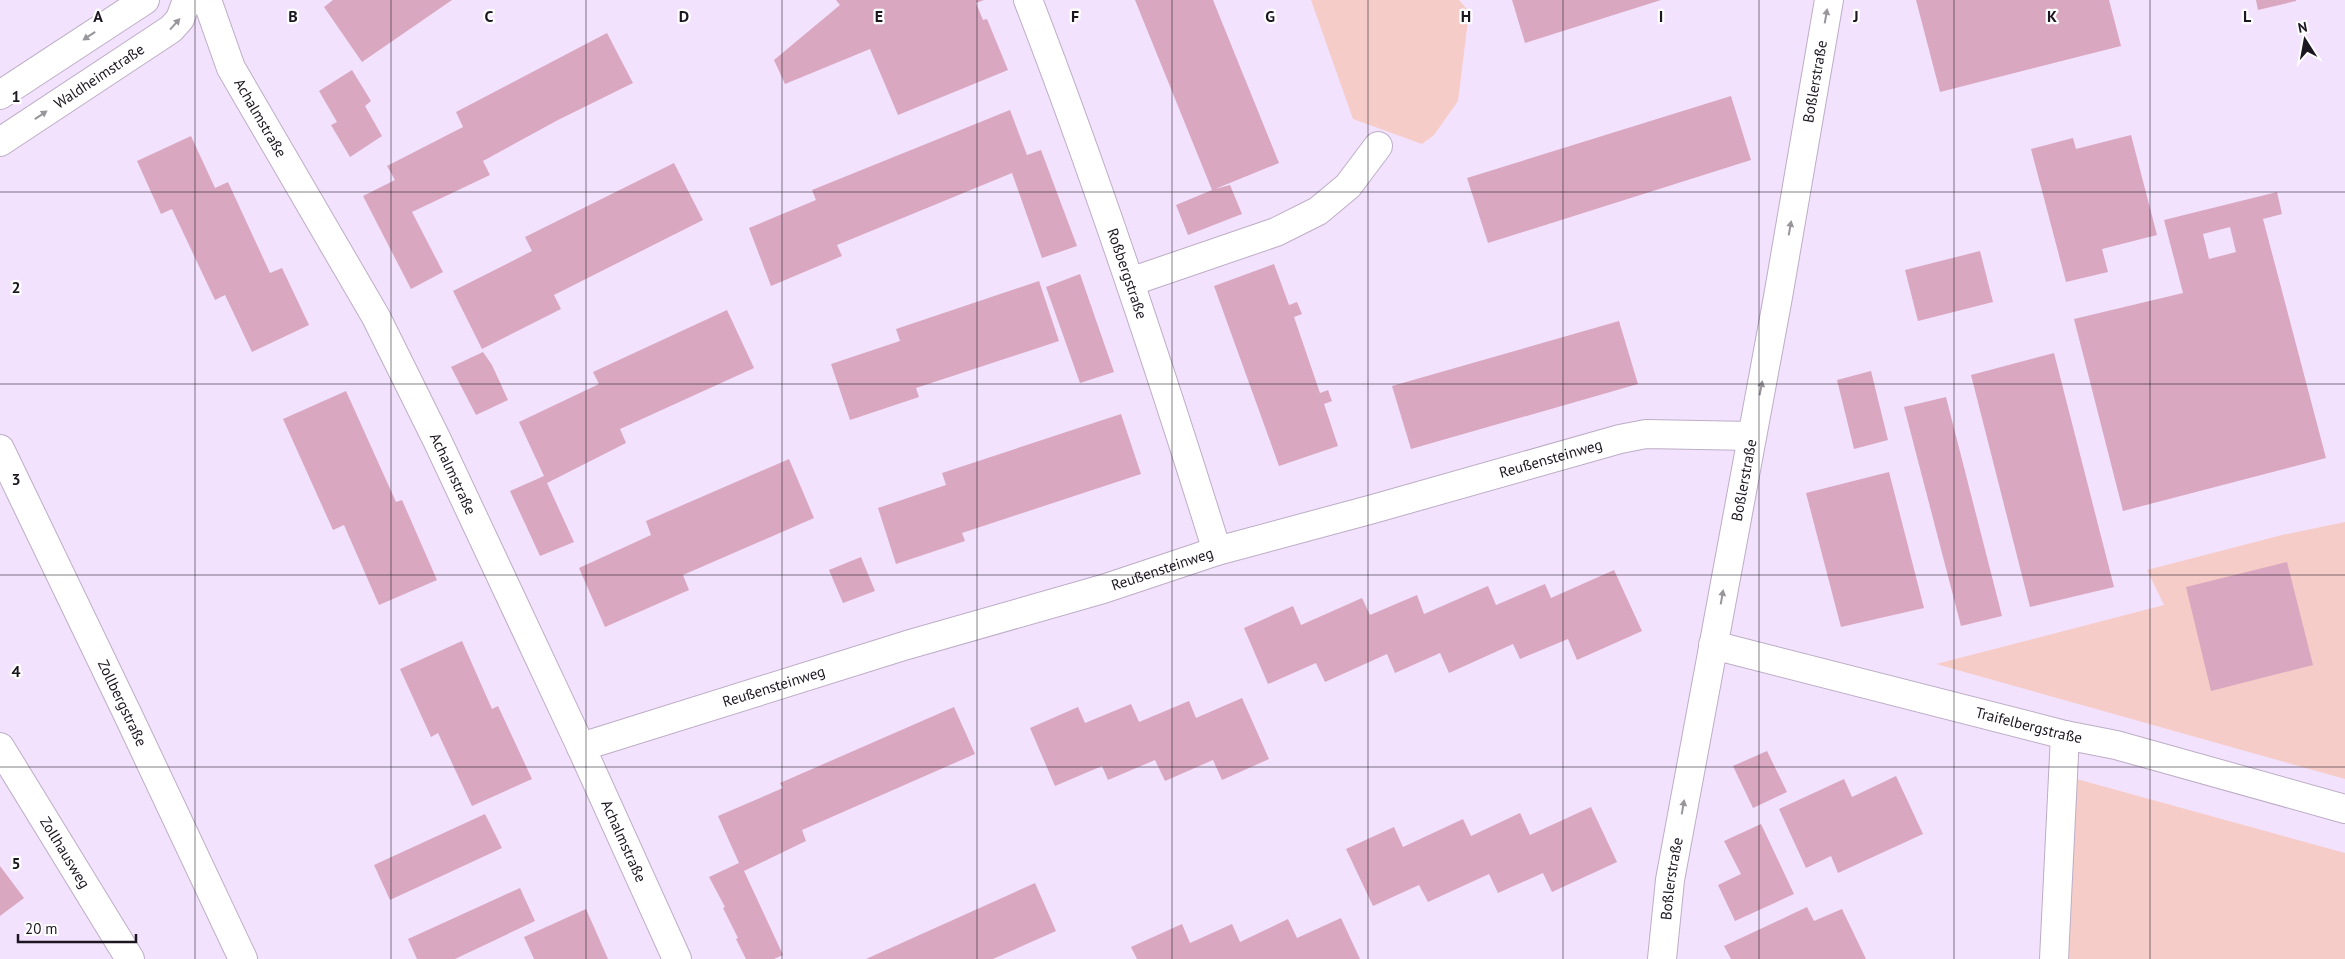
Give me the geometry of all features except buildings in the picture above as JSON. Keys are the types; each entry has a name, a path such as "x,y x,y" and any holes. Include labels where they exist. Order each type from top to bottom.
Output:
{"street":[{"path":"0,95 145,0"},
{"name":"Waldheimstraße","path":"0,142 171,28 180,19 187,0"},
{"name":"Achalmstraße","path":"207,0 231,68 376,317 437,440 581,747 677,959"},
{"name":"Roßbergstraße","path":"1028,0 1058,76 1130,282 1217,551"},
{"name":"Boßlerstraße","path":"1662,959 1670,880 1780,287 1829,0"},
{"path":"1130,282 1276,232 1312,215 1334,200 1348,186 1378,146"},
{"name":"Reußensteinweg","path":"581,747 907,645 1103,589 1217,551 1350,516 1620,439 1646,434 1752,436"},
{"name":"Zollbergstraße","path":"0,448 243,959"},
{"name":"Traifelbergstraße","path":"1713,644 2065,735 2116,744 2345,809"},
{"path":"2054,959 2065,735"},
{"name":"Zollhausweg","path":"0,747 130,959"}],"shaded area":[{"path":"1311,0 1459,0 1469,12 1458,101 1434,135 1422,144 1353,119"},
{"path":"2345,522 2345,779 1936,664 2164,605 2147,570 2282,535"},
{"path":"2073,778 2345,853 2345,959 2064,959"}]}
